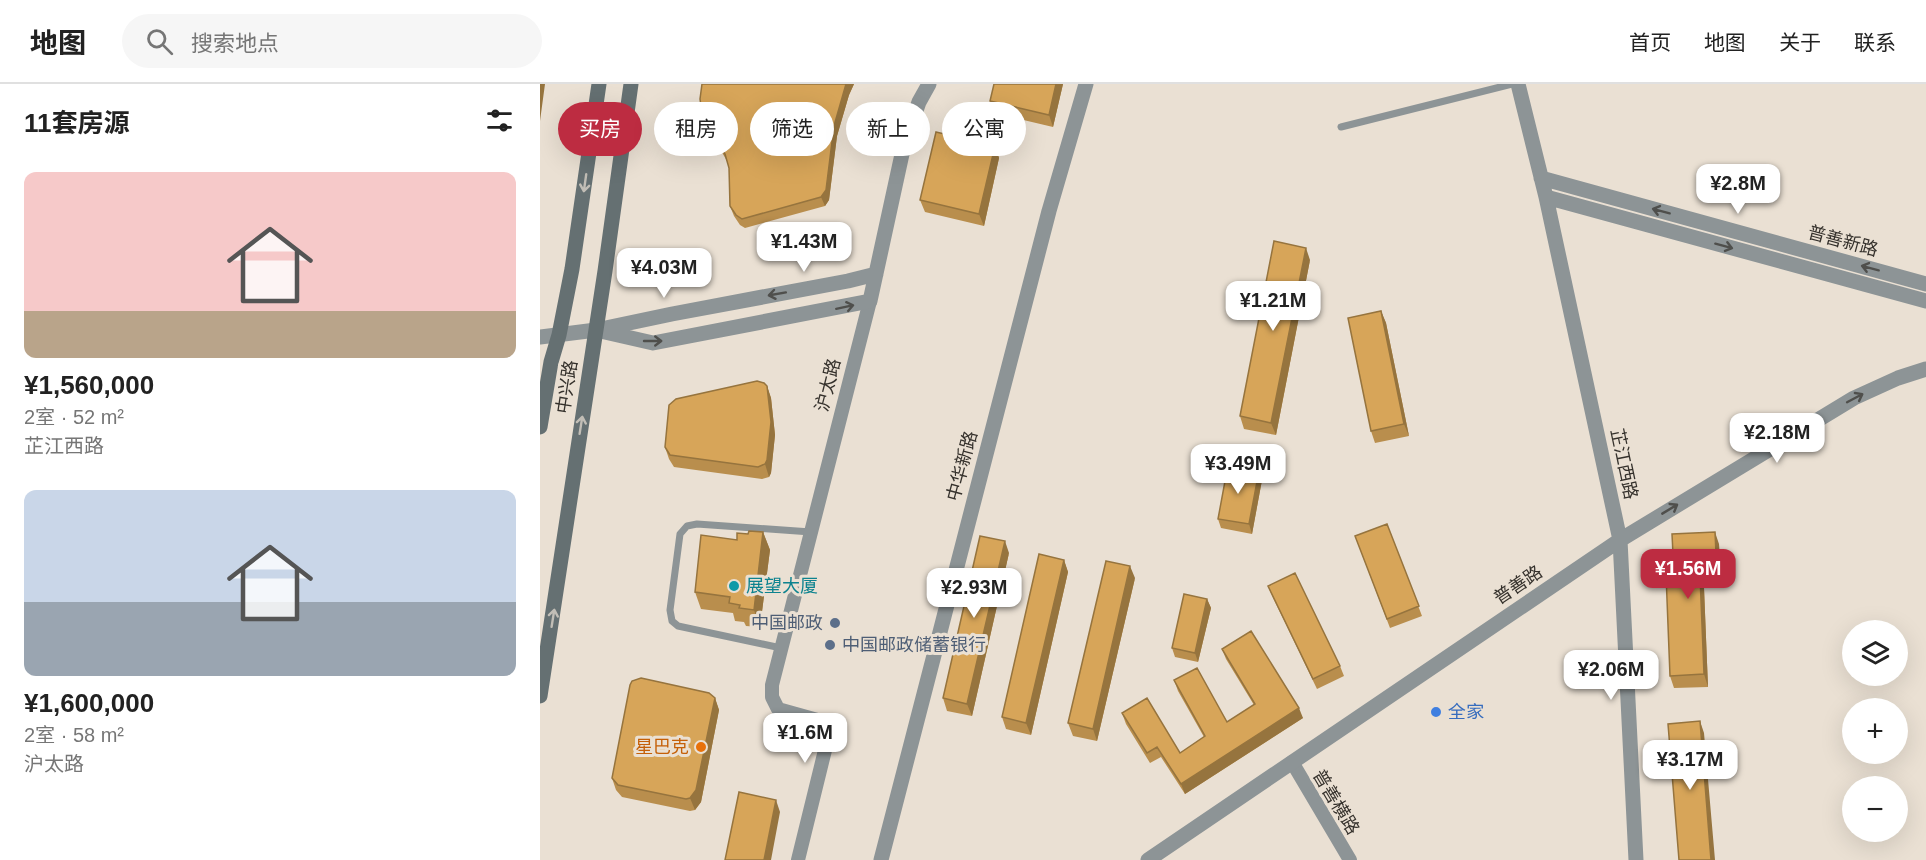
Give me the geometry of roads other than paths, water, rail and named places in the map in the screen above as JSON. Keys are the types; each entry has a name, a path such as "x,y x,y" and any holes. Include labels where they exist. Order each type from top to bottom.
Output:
{"main road":[{"name":"中兴路","path":"540,427 551,362 560,335 572,269 599,84"},
{"name":"中兴路","path":"540,696 631,84"}],"street":[{"name":"沪太路","path":"798,860 827,742 827,729 821,721 778,710 772,697 772,685 870,301 904,145 919,102 929,84"},
{"name":"中华新路","path":"881,860 1046,223 1086,84"},
{"name":"芷江西路","path":"1518,84 1546,197 1620,540 1636,860"},
{"name":"普善新路","path":"1541,178 1926,284"},
{"name":"普善新路","path":"1546,197 1926,301"},
{"path":"540,337 596,330 876,274"},
{"path":"596,330 653,343 870,301"},
{"path":"540,347 560,335"},
{"name":"普善路","path":"1148,860 1620,540 1854,398 1898,378 1926,369"},
{"name":"普善横路","path":"1292,762 1350,860"}],"lane":[{"path":"1341,127 1512,84"},
{"path":"781,648 678,626 672,621 670,610 680,534 687,526 697,524 811,532"}],"place":[{"name":"展望大厦","path":"734,586"},
{"name":"中国邮政","path":"835,623"},
{"name":"中国邮政储蓄银行","path":"830,645"},
{"name":"全家","path":"1436,712"},
{"name":"星巴克","path":"701,747"}]}
